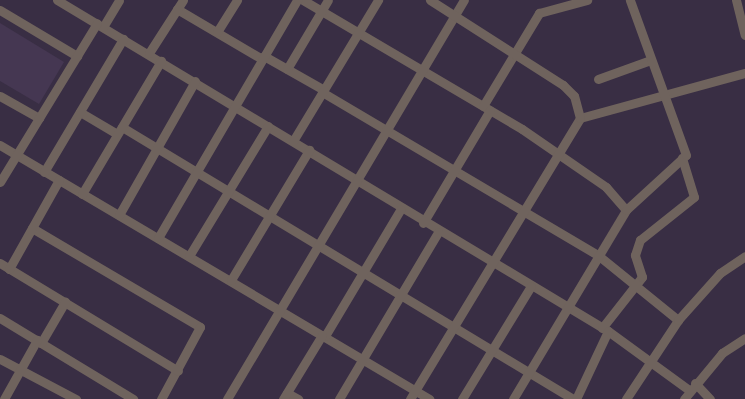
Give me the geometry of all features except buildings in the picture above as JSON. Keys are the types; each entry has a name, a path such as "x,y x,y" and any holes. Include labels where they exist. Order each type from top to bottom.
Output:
{"street":[{"path":"57,0 149,53 346,172 355,182 400,210 605,330 710,399"},
{"path":"0,182 77,56 119,0"},
{"path":"149,53 183,0"},
{"path":"218,32 237,0"},
{"path":"158,238 297,0"},
{"path":"303,0 422,72 487,108 606,187 626,210"},
{"path":"287,69 328,0"},
{"path":"293,141 378,0"},
{"path":"430,0 515,52 572,93 580,118"},
{"path":"227,399 464,0"},
{"path":"513,399 626,210 682,158 687,151 648,60 630,0"},
{"path":"736,0 745,35"},
{"path":"423,223 454,171 515,52 539,13 581,1"},
{"path":"178,9 263,58 287,69 454,171 524,210 599,256 634,282 678,320"},
{"path":"0,10 77,56"},
{"path":"44,172 123,39"},
{"path":"598,79 648,60"},
{"path":"82,194 161,61"},
{"path":"410,399 580,118 663,97 745,73"},
{"path":"119,215 195,81"},
{"path":"0,96 39,118"},
{"path":"80,112 157,148 575,399 605,330 634,282 644,273 635,255 640,240 694,197 682,158"},
{"path":"189,256 268,126"},
{"path":"0,145 429,399"},
{"path":"230,280 309,150"},
{"path":"9,269 60,180"},
{"path":"298,399 285,396 364,272 400,210"},
{"path":"32,228 200,327 178,371 160,399"},
{"path":"339,399 438,232"},
{"path":"626,399 678,320 720,273 745,256"},
{"path":"0,264 178,371"},
{"path":"462,399 531,286"},
{"path":"4,399 65,302"},
{"path":"0,318 133,399"},
{"path":"684,399 692,386 722,353 745,338"},
{"path":"0,358 22,368 76,399"}],"shaded area":[{"path":"0,23 64,62 39,104 0,81"}]}
